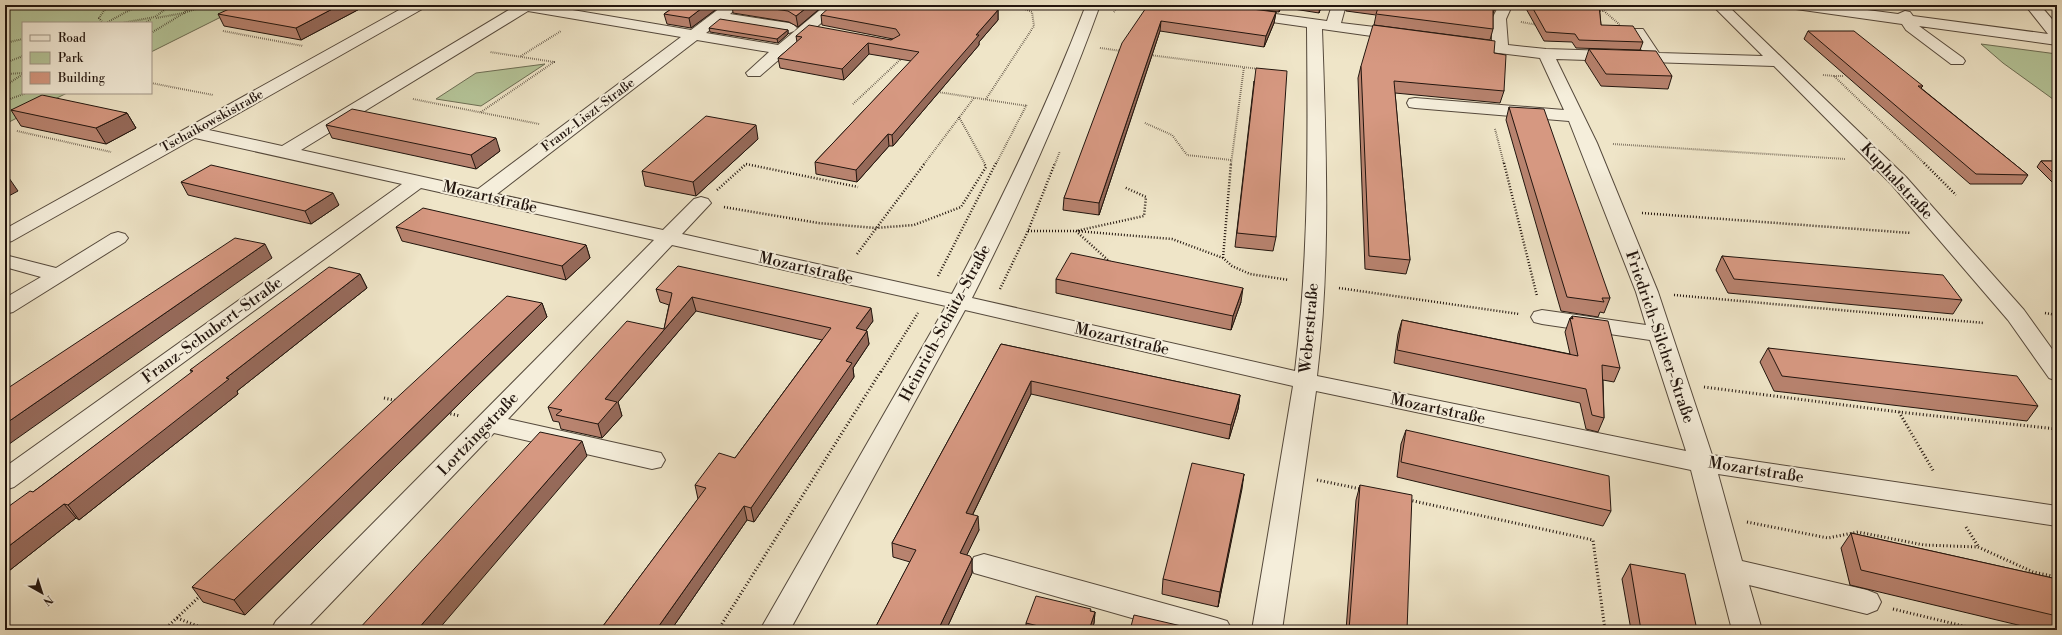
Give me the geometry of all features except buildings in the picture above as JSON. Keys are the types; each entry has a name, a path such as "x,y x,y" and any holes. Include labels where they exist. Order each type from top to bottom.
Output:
{"street":[{"name":"Tschaikowskistraße","path":"5,237 419,5"},
{"name":"Franz-Liszt-Straße","path":"483,195 733,5"},
{"path":"754,72 835,5"},
{"name":"Heinrich-Schütz-Straße","path":"775,630 813,566 959,302 1028,163 1074,56 1093,5"},
{"name":"Weberstraße","path":"1267,630 1304,381 1314,284 1316,128 1324,24 1339,5"},
{"name":"Kuphalstraße","path":"1719,5 1778,61 1899,181 2016,315 2057,373"},
{"path":"1796,5 1903,12 2057,40"},
{"path":"287,151 531,6 782,50"},
{"path":"2033,9 2057,35"},
{"path":"1500,49 1499,19 1503,10"},
{"path":"1228,11 1416,37"},
{"path":"1903,12 1918,33 1956,61"},
{"path":"716,17 789,28"},
{"path":"807,29 822,32"},
{"path":"1638,32 1654,57"},
{"path":"1447,42 1546,54 1778,61"},
{"name":"Friedrich-Silcher-Straße","path":"1546,54 1588,143 1647,292 1674,383 1702,462 1747,630"},
{"path":"1415,103 1576,116"},
{"name":"Mozartstraße","path":"193,132 287,151 1304,381 1702,462 2057,516"},
{"name":"Franz-Schubert-Straße","path":"5,480 419,181"},
{"name":"Lortzingstraße","path":"286,630 489,424 701,203"},
{"path":"5,307 118,238"},
{"path":"5,261 59,275"},
{"path":"1542,317 1660,334"},
{"path":"489,424 652,460"},
{"path":"984,565 1217,630"},
{"path":"1730,569 1867,602"}],"path":[{"path":"102,22 99,18 108,5"},
{"path":"108,22 139,5"},
{"path":"146,22 166,12 171,5"},
{"path":"152,32 184,13 191,5"},
{"path":"128,22 184,13 207,5"},
{"path":"986,99 1034,26 1032,12 1015,5"},
{"path":"1597,10 1604,11 1620,26"},
{"path":"520,57 584,16"},
{"path":"223,31 308,46"},
{"path":"5,43 22,39"},
{"path":"460,47 554,62 480,112"},
{"path":"1100,48 1123,51"},
{"path":"1146,54 1260,69"},
{"path":"853,104 904,55"},
{"path":"5,62 22,56"},
{"path":"1223,258 1231,160 1244,67"},
{"path":"5,74 22,73"},
{"path":"5,86 22,74"},
{"path":"1817,75 1842,76"},
{"path":"1834,76 1956,195"},
{"path":"152,83 216,96"},
{"path":"938,92 1051,110"},
{"path":"383,93 568,130"},
{"path":"5,101 23,94"},
{"path":"857,254 974,98"},
{"path":"718,630 928,295 1029,99"},
{"path":"1490,109 1533,280"},
{"path":"701,203 818,223 876,228 914,225 960,208 986,167 959,117"},
{"path":"1145,124 1172,135 1187,155 1231,160"},
{"path":"17,132 111,152"},
{"path":"1588,143 1846,159"},
{"path":"701,203 746,164 858,187"},
{"path":"1076,231 1144,216 1146,196 1124,186"},
{"path":"1616,211 1911,233"},
{"path":"1028,231 1076,231 1172,239 1223,258 1232,266 1250,274 1542,317"},
{"path":"1076,231 1111,263"},
{"path":"1647,292 1984,323"},
{"path":"2040,313 2057,315"},
{"path":"1674,383 1899,412 2057,429"},
{"path":"384,398 406,403"},
{"path":"444,412 489,424"},
{"path":"1291,474 1368,491"},
{"path":"1407,500 1593,540 1604,630"},
{"path":"1716,516 1828,538 1858,532 1924,545 1978,547 2033,572 2057,577"},
{"path":"164,630 206,591"},
{"path":"1867,602 1980,630"},
{"path":"177,618 208,630"}],"green space":[{"path":"5,5 245,5 152,52 152,22 22,22 22,94 65,94 5,124"},
{"path":"1981,44 2057,54 2057,102 2003,63"},
{"path":"545,64 481,106 436,99 476,73"}]}
